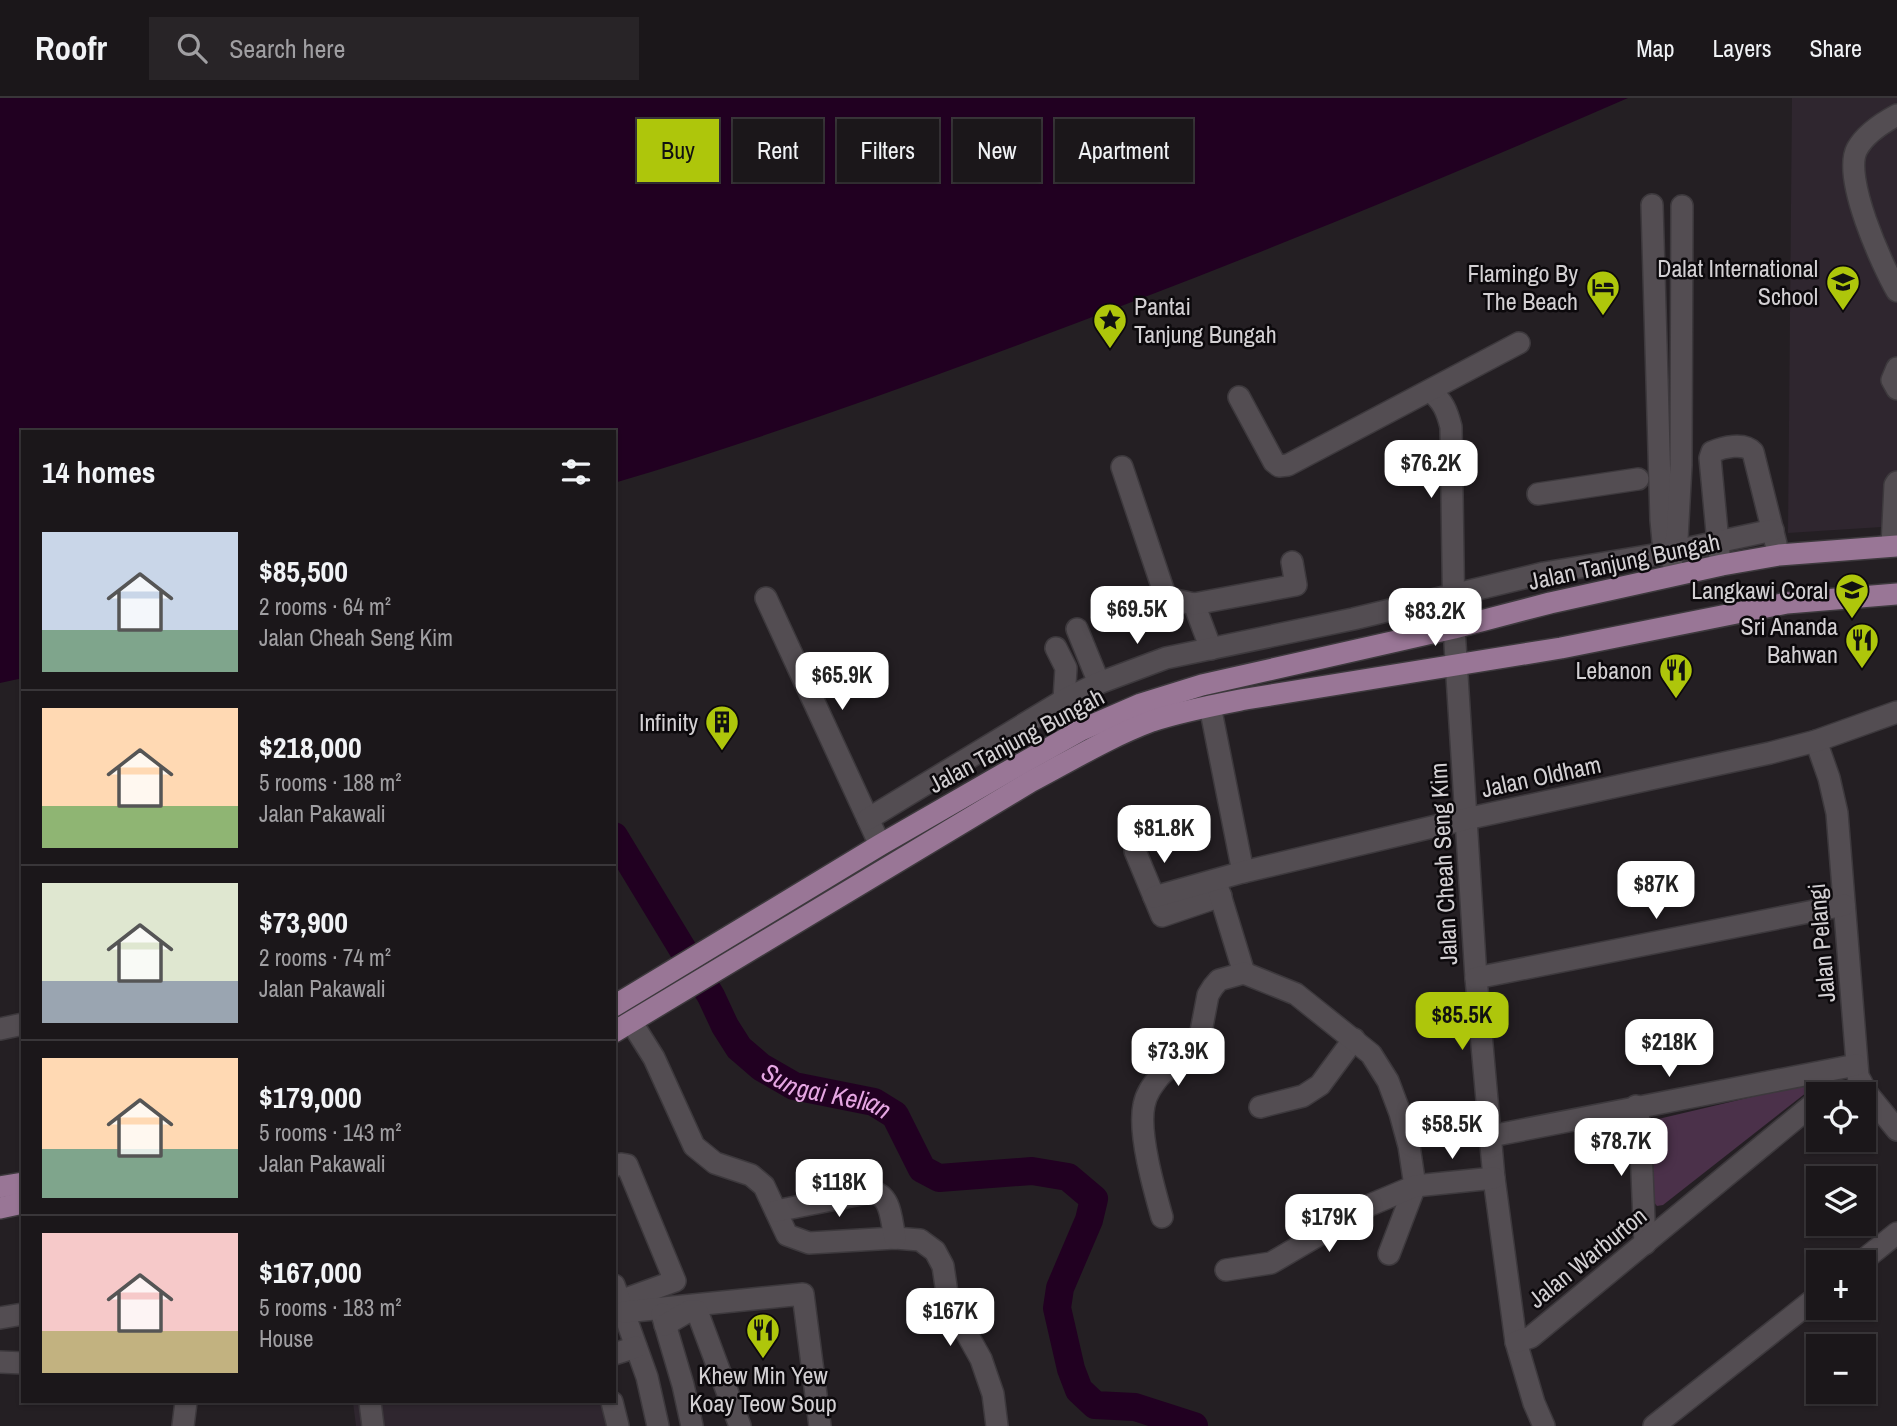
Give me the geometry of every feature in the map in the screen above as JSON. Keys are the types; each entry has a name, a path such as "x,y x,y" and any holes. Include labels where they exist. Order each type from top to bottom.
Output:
{"main road":[{"name":"Jalan Tanjung Bungah","path":"616,1005 880,845 1012,769 1081,730 1141,704 1202,685 1722,565 1779,555 1895,546"},
{"name":"Jalan Tanjung Bungah","path":"623,1028 904,857 1083,753 1152,722 1210,706 1561,648 1787,603 1897,594"},
{"path":"0,1187 21,1182"},
{"path":"0,1208 21,1203"}],"street":[{"path":"1897,114 1865,139 1856,150 1852,168 1875,249 1897,291"},
{"path":"1652,205 1661,520 1663,541 1671,552 1675,576"},
{"path":"1671,552 1677,539 1681,465 1682,206"},
{"path":"1239,397 1273,462 1279,466 1288,465 1519,343"},
{"path":"1897,368 1892,380 1897,389"},
{"name":"Jalan Cheah Seng Kim","path":"1430,391 1440,399 1447,410 1451,427 1454,628 1476,978 1494,1178 1516,1342 1534,1403 1544,1426"},
{"path":"1722,565 1717,542 1710,458 1712,452 1717,450 1742,446 1749,447 1753,452 1779,555"},
{"path":"1122,467 1166,598 1194,604 1296,585 1292,562"},
{"path":"1538,494 1639,479"},
{"path":"1895,546 1897,482"},
{"path":"869,819 1064,700 1099,683 1166,658 1453,597 1544,573 1671,552 1773,530"},
{"path":"766,598 880,845"},
{"path":"1194,604 1211,649"},
{"path":"1077,629 1099,683"},
{"path":"1056,649 1066,668 1064,700"},
{"path":"1210,706 1243,872"},
{"name":"Jalan Oldham","path":"1135,851 1154,897 1218,888 1243,872 1466,819 1733,762 1816,741 1897,712"},
{"name":"Jalan Pelangi","path":"1816,741 1829,778 1837,813 1851,1066 1861,1084 1897,1130"},
{"path":"996,743 1012,769"},
{"path":"1218,888 1244,973"},
{"path":"1476,978 1844,905"},
{"path":"1162,1217 1145,1138 1143,1106 1149,1089 1162,1074 1199,1042 1208,995 1213,987 1219,980 1244,973 1296,994 1371,1054 1388,1082 1409,1146 1415,1186 1389,1254"},
{"path":"0,1029 21,1024"},
{"path":"623,1028 654,1058 694,1146 715,1163 751,1175 764,1186 787,1235 796,1240 810,1242 895,1238 920,1240 935,1251 943,1266 948,1300 981,1359 993,1394 997,1426"},
{"path":"1260,1107 1303,1096 1320,1085 1354,1039"},
{"path":"1836,1082 1851,1066"},
{"path":"1491,1136 1851,1066"},
{"path":"1636,1106 1640,1125 1644,1244"},
{"name":"Jalan Warburton","path":"1516,1342 1531,1336 1806,1110"},
{"path":"616,1165 627,1165 675,1281 619,1299"},
{"path":"1226,1270 1271,1264 1370,1205 1415,1186 1494,1178"},
{"path":"776,1211 872,1192 879,1193 886,1199 895,1238"},
{"path":"1876,1250 1897,1233"},
{"path":"619,1299 663,1317 803,1294 820,1426"},
{"path":"619,1299 647,1377 658,1426"},
{"path":"1654,1426 1806,1306"},
{"path":"663,1317 697,1311 740,1426"},
{"path":"0,1318 21,1314"},
{"path":"663,1317 692,1426"},
{"path":"616,1353 636,1347"},
{"path":"0,1362 21,1363"},
{"path":"183,1426 186,1403"},
{"path":"370,1403 373,1426"},
{"path":"611,1403 618,1426"}],"shaded area":[{"path":"0,98 1628,98 1311,231 1071,325 804,422 616,482 616,430 21,430 21,678 0,683"},
{"name":"Dalat International School","path":"1792,98 1897,98 1897,526 1788,533"},
{"path":"1806,1084 1806,1093 1663,1205 1657,1206 1653,1201 1650,1125 1654,1120"},
{"path":"616,1395 626,1426 356,1426 353,1403 616,1403"}],"waterway":[{"name":"Sungai Kelian","path":"616,839 711,996 739,1048 761,1067 794,1086 874,1102 895,1115 922,1169 939,1178 1032,1171 1068,1177 1094,1199 1089,1220 1060,1288 1057,1308 1071,1369 1079,1390 1095,1405 1135,1407 1194,1426"}],"place":[{"name":"Dalat International School","path":"1843,312"},
{"name":"Flamingo By The Beach","path":"1603,317"},
{"name":"Pantai Tanjung Bungah","path":"1110,350"},
{"name":"Langkawi Coral","path":"1852,620"},
{"name":"Sri Ananda Bahwan","path":"1862,670"},
{"name":"Lebanon","path":"1676,700"},
{"name":"Infinity","path":"722,752"},
{"name":"Khew Min Yew Koay Teow Soup","path":"763,1360"}]}
